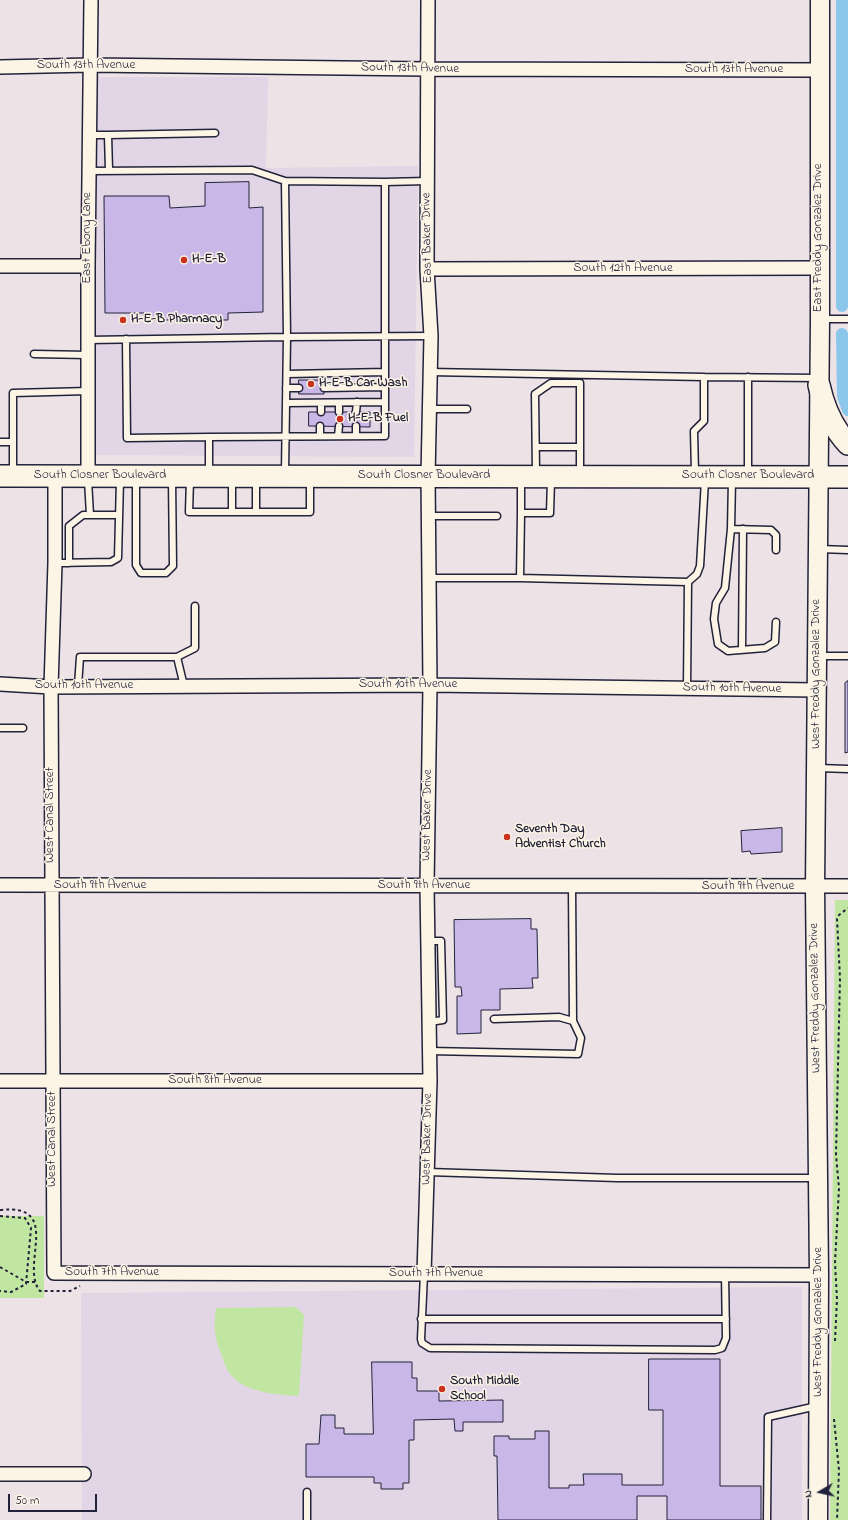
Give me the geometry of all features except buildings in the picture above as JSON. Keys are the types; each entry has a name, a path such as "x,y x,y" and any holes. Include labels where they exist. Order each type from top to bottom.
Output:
{"main road":[{"name":"East Freddy Gonzalez Drive","path":"818,476 820,319 818,268 820,0"},
{"path":"819,382 825,409 838,434 848,444"},
{"name":"South Closner Boulevard","path":"6,476 848,476"},
{"name":"West Freddy Gonzalez Drive","path":"818,476 815,887 819,1275 826,1409 818,1520"}],"street":[{"name":"East Ebony Lane","path":"88,476 88,266 91,0"},
{"name":"East Baker Drive","path":"428,0 427,269 431,336 428,476"},
{"name":"South 13th Avenue","path":"0,67 90,65 427,69 820,70"},
{"path":"0,266 88,266"},
{"name":"South 12th Avenue","path":"427,269 818,268"},
{"name":"West Canal Street","path":"54,1273 51,686 55,563 55,476"},
{"name":"West Baker Drive","path":"424,1274 430,1081 426,886 430,685 428,476"},
{"name":"South 10th Avenue","path":"0,684 51,686 430,685 816,690"},
{"name":"South 9th Avenue","path":"0,886 848,886"},
{"name":"South 8th Avenue","path":"0,1081 430,1081"},
{"name":"South 7th Avenue","path":"54,1273 819,1275"},
{"path":"0,1474 84,1474"}],"lane":[{"path":"89,135 215,133"},
{"path":"108,135 109,170"},
{"path":"89,171 252,170 285,181 427,181"},
{"path":"285,181 287,337 285,476"},
{"path":"126,339 127,438 385,436 385,182"},
{"path":"820,319 848,319"},
{"path":"88,340 431,336"},
{"path":"34,354 88,355"},
{"path":"286,374 384,372"},
{"path":"430,372 748,377 819,382"},
{"path":"429,578 520,578 688,582 697,574 700,566 700,476 694,430 704,421 704,377"},
{"path":"748,377 740,476 730,529 725,588 716,603 714,626 718,644 728,651 765,648 775,642 776,622"},
{"path":"521,513 550,513 536,476 536,394 551,383 580,383 580,476"},
{"path":"324,388 385,387"},
{"path":"286,388 299,388"},
{"path":"6,476 12,442 13,393 88,391"},
{"path":"356,412 357,402"},
{"path":"286,403 385,402"},
{"path":"321,403 321,412"},
{"path":"339,403 339,412"},
{"path":"429,409 467,409"},
{"path":"320,426 320,436"},
{"path":"338,436 339,426"},
{"path":"356,426 356,436"},
{"path":"128,476 136,565 141,573 166,573 173,566 191,476 209,437"},
{"path":"0,442 12,442"},
{"path":"536,447 580,447"},
{"path":"88,476 90,515"},
{"path":"55,563 115,561 118,558 119,515 128,476"},
{"path":"191,476 189,512 310,512 310,476"},
{"path":"232,476 232,512"},
{"path":"256,476 256,512"},
{"path":"520,578 521,513 536,476"},
{"path":"55,526 69,526 83,515 119,515"},
{"path":"428,516 497,516"},
{"path":"69,526 69,563"},
{"path":"730,529 771,530 776,535 776,550"},
{"path":"742,650 743,529"},
{"path":"817,549 848,549"},
{"path":"687,688 688,582"},
{"path":"78,686 80,657 176,657 195,648 195,606"},
{"path":"817,656 848,656"},
{"path":"176,657 184,686"},
{"path":"0,728 22,728"},
{"path":"816,768 848,769"},
{"path":"429,1052 578,1054 581,1038 573,1021 572,886"},
{"path":"494,1019 559,1017 573,1021"},
{"path":"428,1172 617,1178 818,1178"},
{"path":"424,1274 421,1339 422,1343 430,1348 648,1350 715,1350 722,1348 726,1338 725,1274"},
{"path":"421,1319 726,1319"},
{"path":"767,1520 768,1416 826,1409"},
{"path":"307,1492 307,1520"}],"path":[{"path":"834,1344 839,1188 836,1156 840,978 837,919 839,915 848,908"},
{"path":"0,1216 25,1218 31,1228 26,1282 20,1288 11,1292 0,1291"},
{"path":"0,1267 26,1282 36,1282"},
{"path":"826,1409 839,1470 837,1520"}],"shaded area":[{"path":"95,77 268,77 266,168 418,166 414,457 95,455"},
{"name":"South Middle School","path":"802,1287 802,1520 82,1520 81,1293"}],"green space":[{"path":"843,0 848,0 848,215 843,214"},
{"path":"835,900 848,900 848,1520 830,1520"},
{"path":"0,1216 44,1216 44,1298 0,1298"},
{"path":"296,1307 304,1315 299,1396 282,1395 254,1390 238,1382 225,1366 219,1348 215,1326 216,1308"}],"waterway":[{"path":"842,0 842,306"},
{"path":"842,334 843,396 848,410"}],"place":[{"name":"H-E-B","path":"184,260"},
{"name":"H-E-B Pharmacy","path":"123,320"},
{"name":"H-E-B Car Wash","path":"311,384"},
{"name":"H-E-B Fuel","path":"340,419"},
{"name":"Seventh Day Adventist Church","path":"507,837"},
{"name":"South Middle School","path":"442,1389"}]}
